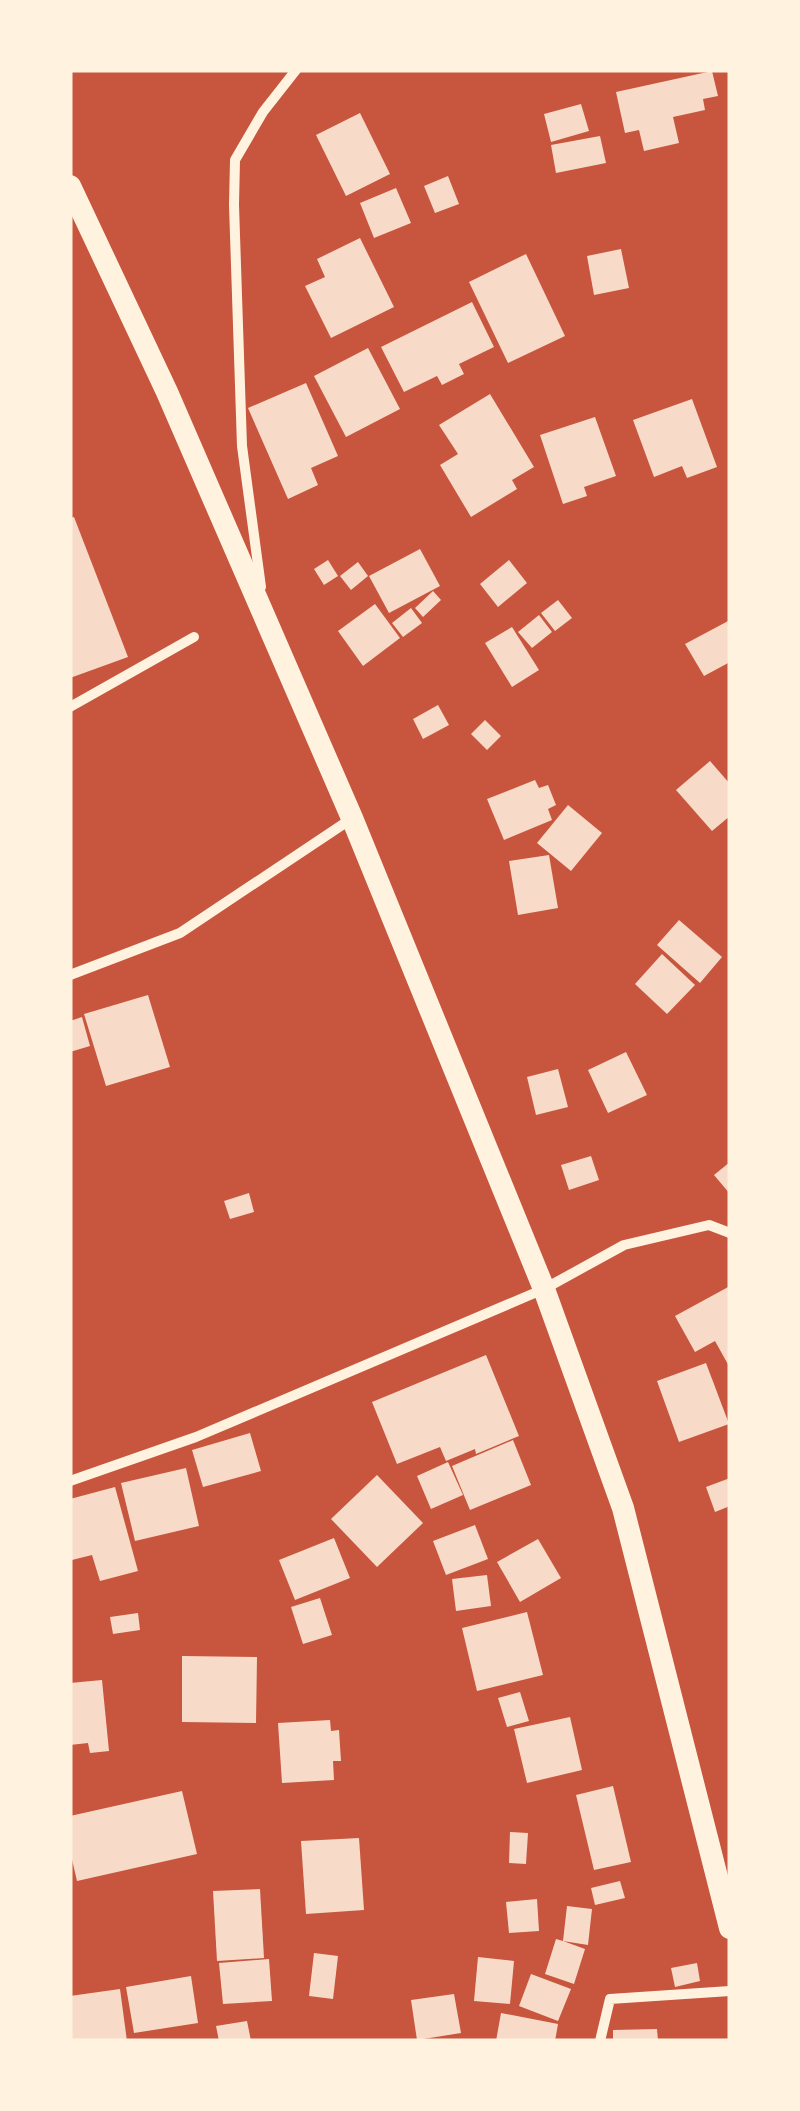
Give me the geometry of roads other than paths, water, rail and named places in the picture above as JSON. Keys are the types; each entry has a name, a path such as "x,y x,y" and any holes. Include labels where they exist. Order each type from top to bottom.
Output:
{"highway":[{"path":"70,186 168,392 352,818 544,1289 623,1508 730,1928"}],"street":[{"path":"265,618 242,446 235,160 263,112 296,70"},
{"path":"70,707 194,636"},
{"path":"70,975 180,933 352,818"},
{"path":"70,1481 196,1438 544,1289 624,1245 709,1226 730,1233"},
{"path":"600,2041 610,2000 730,1992"}]}
